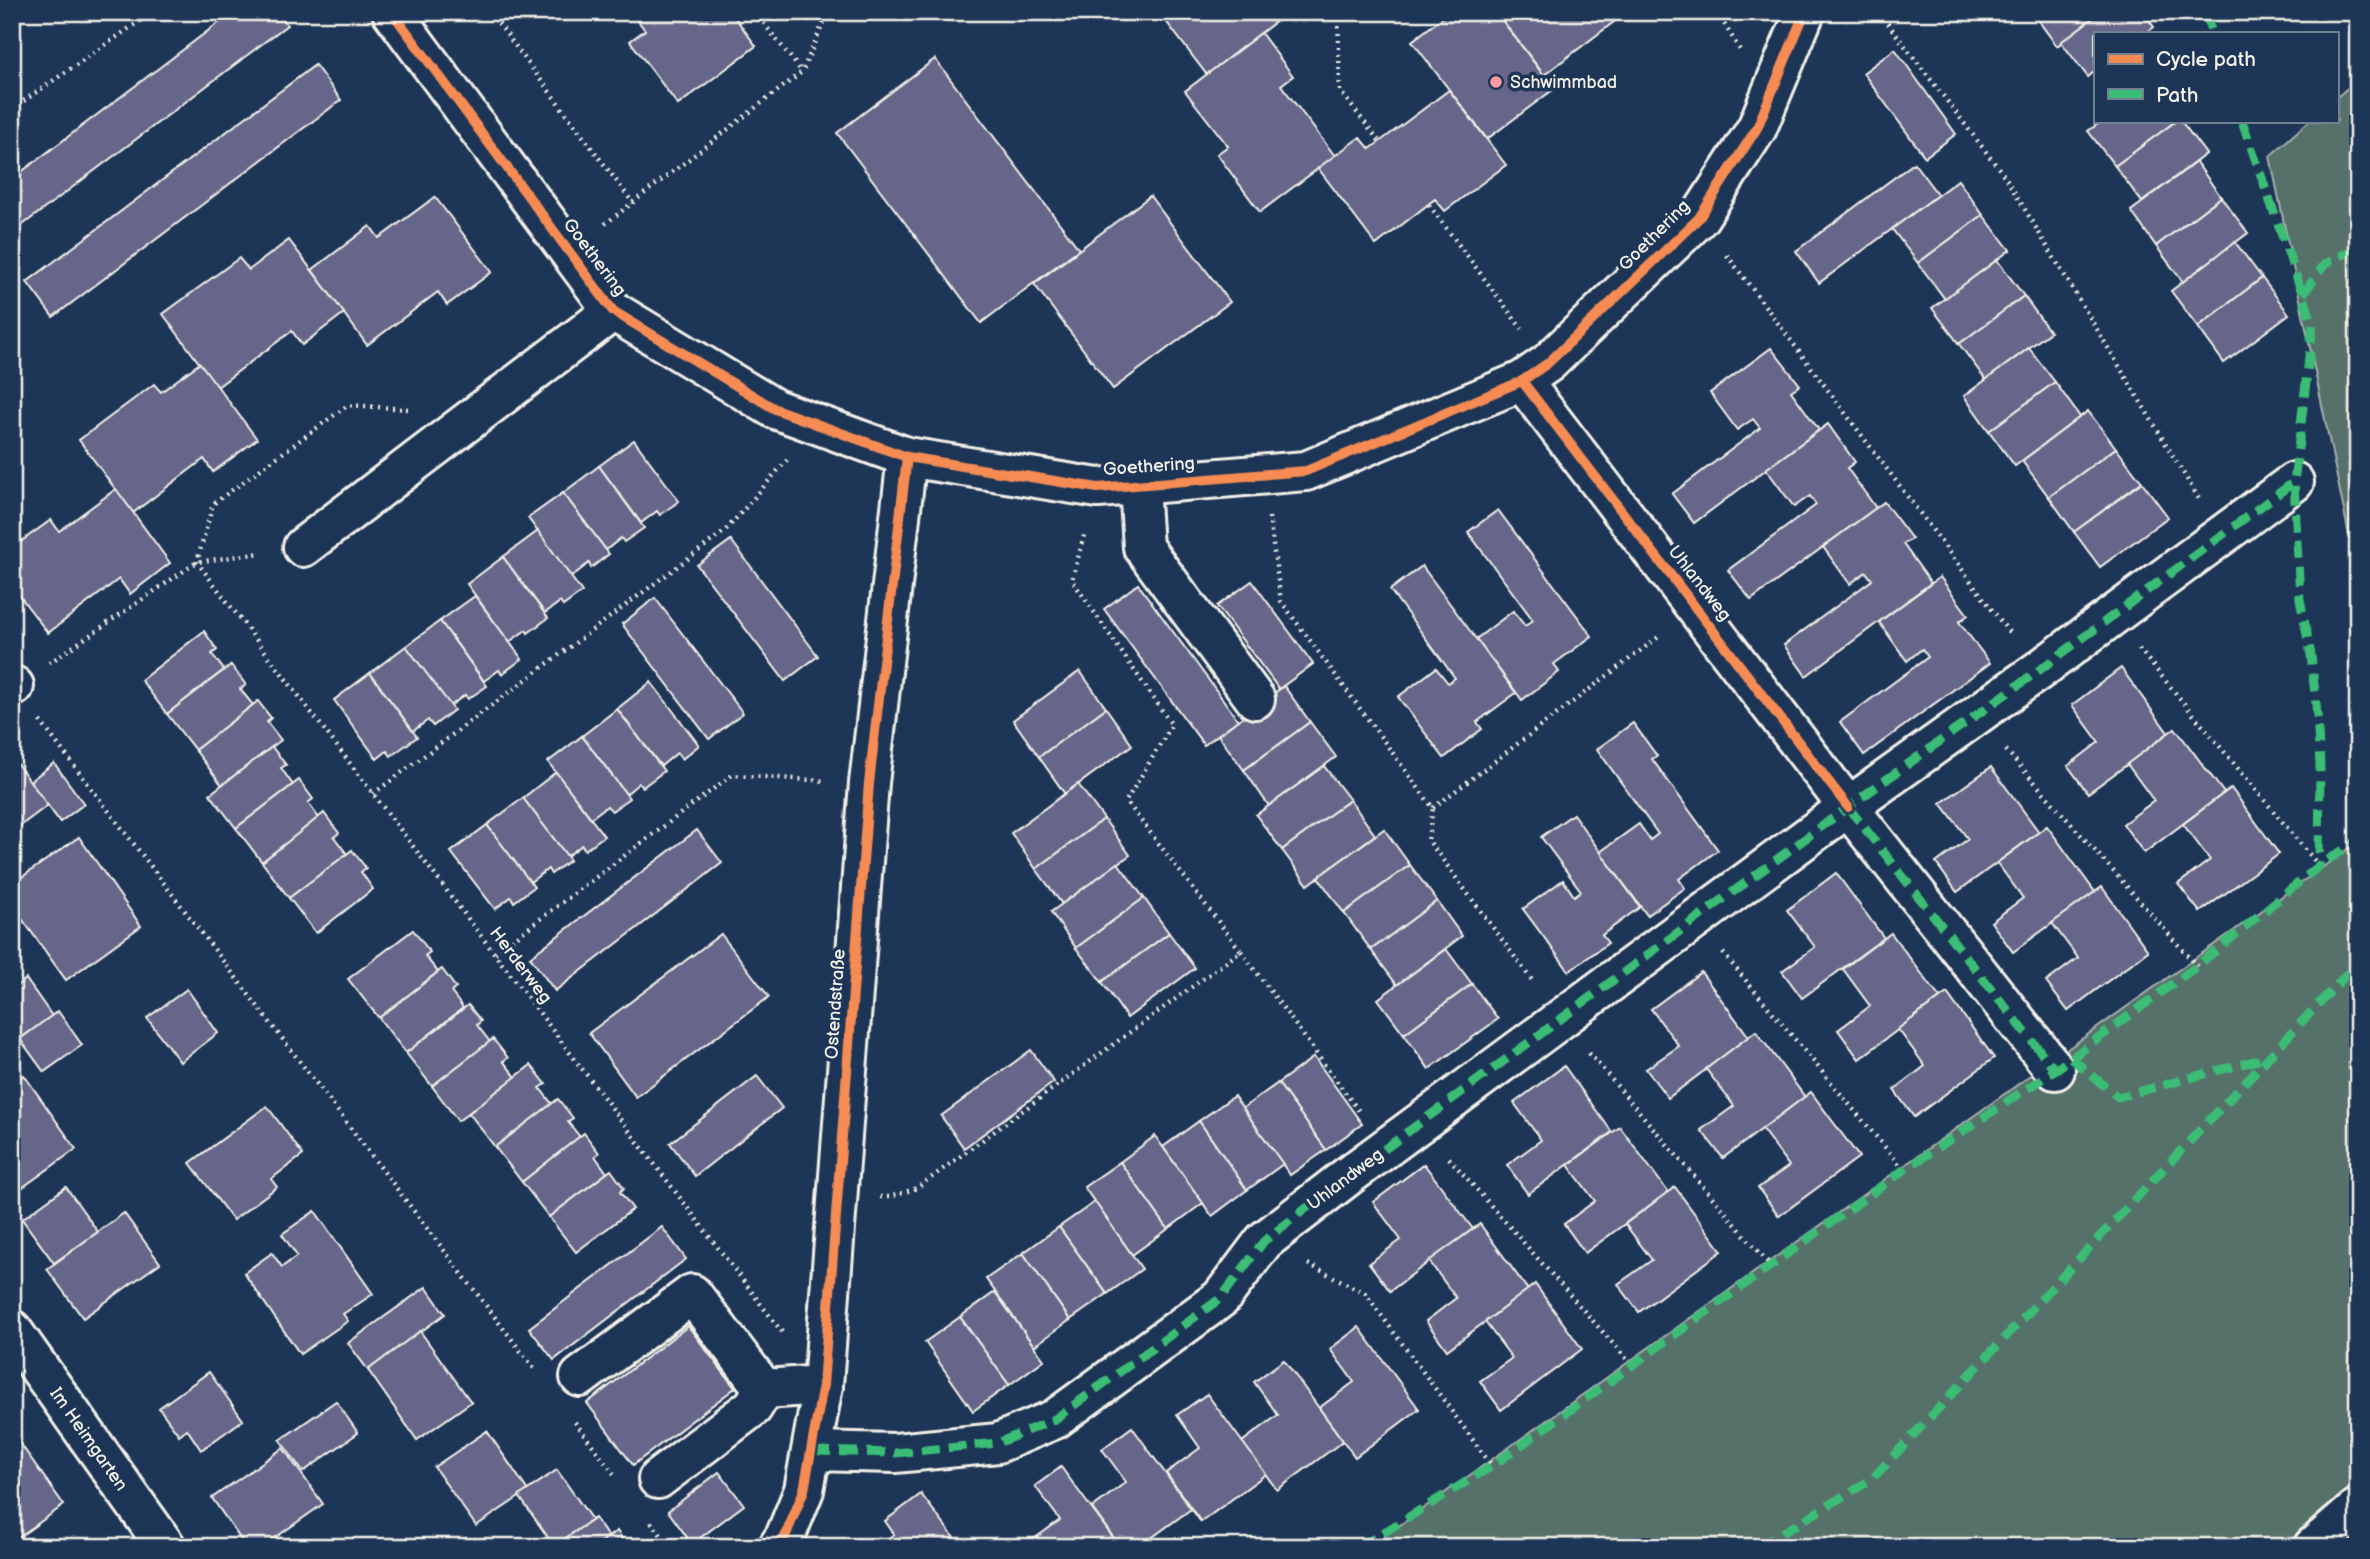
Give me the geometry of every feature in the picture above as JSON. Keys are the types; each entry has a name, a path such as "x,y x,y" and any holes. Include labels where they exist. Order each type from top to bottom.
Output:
{"street":[{"name":"Goethering","path":"392,12 613,312 775,409 817,425 907,457 1098,488 1306,471 1535,372 1699,218 1757,128 1805,12"},
{"name":"Goethering","path":"303,547 613,312"},
{"name":"Uhlandweg","path":"1535,372 1698,608 1848,807 2055,1070"},
{"name":"Ostendstraße","path":"778,1547 785,1537 804,1490 823,1385 869,783 907,457"},
{"name":"Uhlandweg","path":"813,1451 895,1454 998,1443 1055,1419 1221,1298 1264,1241 1419,1123 2294,482"},
{"path":"1139,485 1143,547 1255,699"},
{"path":"562,1379 692,1294 764,1389"},
{"name":"Im Heimgarten","path":"12,1330 166,1547"},
{"path":"764,1389 823,1385"},
{"path":"658,1479 753,1407 764,1389"},
{"path":"2314,1547 2358,1508"}],"path":[{"path":"12,109 153,12"},
{"path":"490,12 632,203"},
{"path":"755,12 802,72"},
{"path":"569,252 802,72 828,12"},
{"path":"1338,12 1340,91 1380,142"},
{"path":"1879,12 2006,178 2221,536"},
{"path":"1429,205 1535,372"},
{"path":"1699,218 2038,671"},
{"path":"197,562 213,504 348,405 478,414"},
{"path":"373,794 725,531 817,425"},
{"path":"1263,475 1282,601 1433,808"},
{"path":"1098,488 1072,580 1172,725 1126,801 1386,1148"},
{"path":"303,547 197,562 13,686 562,1379"},
{"path":"1698,608 1433,808 1428,840 1560,1018 1771,1266"},
{"path":"2112,616 2319,866"},
{"path":"1975,715 2197,966"},
{"path":"495,953 732,775 869,783"},
{"path":"1696,920 1904,1170"},
{"path":"838,1197 890,1197 917,1188 1241,951"},
{"path":"1419,1123 1631,1364"},
{"path":"1264,1241 1364,1293 1492,1466"},
{"path":"569,1414 619,1480"},
{"path":"645,1514 670,1547"}],"green space":[{"path":"2358,79 2358,578 2270,156 2308,122 2338,122 2338,96"},
{"path":"2358,842 2358,1537 2346,1547 1369,1547"}],"building":[{"path":"233,12 278,12 287,25 12,233 12,179"},
{"path":"631,12 731,12 756,46 678,105 630,41 645,30"},
{"path":"1159,12 1282,12 1284,15 1207,75"},
{"name":"Schwimmbad","path":"1450,12 1496,12 1554,89 1487,139 1412,41"},
{"path":"1496,12 1627,12 1544,75"},
{"path":"2032,12 2101,12 2057,46"},
{"path":"2101,12 2143,12 2154,27 2147,32 2094,32 2094,72 2088,77 2061,42"},
{"path":"1261,33 1293,76 1281,85 1335,156 1260,212 1217,154 1228,146 1185,91"},
{"path":"1895,49 1956,134 1925,157 1863,73"},
{"path":"935,59 1079,249 981,323 837,133"},
{"path":"315,65 341,100 53,317 27,282"},
{"path":"1449,90 1506,165 1445,211 1435,199 1376,245 1318,168 1360,137 1370,149"},
{"path":"2101,122 2175,122 2115,166 2088,131"},
{"path":"2175,122 2182,122 2206,154 2142,202 2115,166"},
{"path":"2196,162 2221,197 2156,246 2131,211"},
{"path":"1914,163 1938,195 1819,283 1796,251"},
{"path":"1958,180 1983,215 1918,263 1892,229"},
{"path":"1150,196 1230,302 1113,389 1034,284"},
{"path":"435,197 492,272 447,305 438,292 367,345 312,270 370,226 379,238"},
{"path":"2221,197 2248,233 2183,282 2156,246"},
{"path":"1983,215 2010,250 1945,299 1918,263"},
{"path":"289,240 344,313 302,345 292,331 217,387 163,314 239,258 249,270"},
{"path":"2235,242 2262,278 2198,327 2171,291"},
{"path":"1997,260 2024,296 1959,344 1932,308"},
{"path":"2262,278 2289,314 2224,363 2198,327"},
{"path":"2024,296 2050,332 1986,380 1959,344"},
{"path":"1771,348 1800,385 1791,391 1819,430 1694,523 1672,494 1760,428 1753,419 1737,430 1710,393"},
{"path":"2029,348 2055,382 1989,431 1964,396"},
{"path":"200,363 257,439 213,472 204,459 133,513 79,440 154,384 161,392"},
{"path":"2055,382 2080,417 2015,466 1989,431"},
{"path":"2088,411 2116,448 2049,497 2022,461"},
{"path":"1828,424 1855,462 1847,468 1876,508 1751,600 1728,570 1816,505 1810,496 1794,507 1766,469"},
{"path":"634,440 679,501 660,515 657,511 641,523 599,466"},
{"path":"2116,448 2142,482 2074,532 2049,497"},
{"path":"599,466 644,528 624,542 621,538 606,550 563,493"},
{"path":"2142,482 2168,517 2100,567 2074,532"},
{"path":"116,489 170,563 130,594 119,579 48,633 12,586 12,548 51,520 59,531"},
{"path":"563,493 609,554 591,568 589,563 571,577 528,518"},
{"path":"1884,502 1912,539 1903,544 1931,583 1806,676 1784,645 1872,580 1866,572 1850,584 1823,547"},
{"path":"1498,510 1592,636 1554,664 1559,672 1522,700 1476,639 1513,611 1525,626 1533,620 1468,532"},
{"path":"538,531 582,592 563,606 560,602 545,613 503,557"},
{"path":"731,540 818,656 785,681 697,565"},
{"path":"503,557 548,618 528,633 526,630 509,642 467,584"},
{"path":"1422,566 1516,693 1477,722 1482,729 1444,758 1398,697 1436,668 1448,683 1455,678 1390,590"},
{"path":"1940,577 1968,615 1959,622 1990,663 1864,755 1840,722 1928,657 1922,649 1907,661 1879,622"},
{"path":"1252,581 1313,664 1279,689 1217,606"},
{"path":"1138,584 1238,720 1204,745 1104,609"},
{"path":"475,596 522,659 502,674 499,670 484,681 440,621"},
{"path":"655,598 743,713 709,739 622,624"},
{"path":"440,621 487,686 468,699 465,695 450,706 406,646"},
{"path":"204,631 217,650 212,654 224,670 167,714 141,680"},
{"path":"406,646 454,710 433,726 428,720 413,731 370,673"},
{"path":"231,665 246,685 240,689 253,705 195,750 167,714"},
{"path":"2121,668 2169,734 2088,793 2068,766 2099,742 2072,705"},
{"path":"1080,671 1106,708 1039,757 1013,720"},
{"path":"370,673 417,737 391,756 387,751 377,759 334,700"},
{"path":"651,682 699,745 682,759 677,753 661,766 617,709"},
{"path":"1284,686 1310,722 1244,770 1218,735"},
{"path":"258,701 271,718 267,722 281,740 222,785 195,750"},
{"path":"1106,708 1132,745 1065,794 1039,757"},
{"path":"617,709 664,771 643,787 639,783 626,794 582,736"},
{"path":"1310,722 1336,757 1269,806 1244,770"},
{"path":"1633,723 1657,756 1652,759 1718,850 1679,879 1685,888 1647,915 1600,852 1639,824 1650,840 1658,834 1597,749"},
{"path":"2175,728 2224,793 2144,853 2123,824 2154,801 2127,764"},
{"path":"582,736 629,798 612,811 607,806 591,818 548,762"},
{"path":"272,747 286,765 281,768 293,785 236,828 210,794"},
{"path":"12,757 48,805 12,832"},
{"path":"54,763 84,804 60,822 30,781"},
{"path":"1324,766 1350,800 1282,850 1256,815"},
{"path":"1991,767 2039,832 1957,892 1936,863 1968,839 1941,803"},
{"path":"556,772 604,836 585,850 582,845 567,856 523,798"},
{"path":"299,780 313,799 308,803 319,818 262,862 236,828"},
{"path":"1078,784 1104,819 1036,869 1011,833"},
{"path":"2231,788 2279,854 2200,912 2178,884 2210,860 2183,824"},
{"path":"523,798 570,860 551,874 548,869 530,882 487,825"},
{"path":"1350,800 1375,835 1308,885 1282,850"},
{"path":"324,813 339,833 334,837 347,854 289,898 262,862"},
{"path":"1573,814 1640,907 1602,935 1608,943 1569,971 1523,909 1563,880 1574,896 1581,891 1541,837"},
{"path":"1104,819 1130,855 1062,904 1036,869"},
{"path":"487,825 534,887 514,902 511,897 495,909 451,852"},
{"path":"2047,826 2095,892 2013,952 1991,922 2023,898 1997,863"},
{"path":"1384,829 1410,865 1344,913 1318,877"},
{"path":"697,830 722,863 555,991 530,957"},
{"path":"79,837 141,926 66,980 12,905 12,884"},
{"path":"352,850 366,868 361,872 373,889 316,933 289,898"},
{"path":"1118,863 1144,898 1076,948 1051,912"},
{"path":"1410,865 1437,901 1371,950 1344,913"},
{"path":"1836,873 1884,938 1802,998 1782,971 1815,947 1787,910"},
{"path":"2102,887 2148,951 2068,1011 2046,982 2078,958 2052,923"},
{"path":"1144,898 1169,933 1102,982 1076,948"},
{"path":"1437,901 1462,936 1397,985 1371,950"},
{"path":"413,930 430,952 425,956 438,972 379,1018 348,979"},
{"path":"1169,933 1195,968 1127,1018 1102,982"},
{"path":"1891,933 1940,998 1859,1059 1838,1030 1870,1006 1843,969"},
{"path":"721,934 769,997 636,1097 589,1033"},
{"path":"1446,949 1472,984 1404,1034 1378,999"},
{"path":"442,969 456,988 451,992 463,1008 406,1053 379,1018"},
{"path":"1701,972 1749,1037 1668,1098 1646,1069 1679,1046 1651,1009"},
{"path":"26,979 52,1016 14,1043 12,989"},
{"path":"1472,984 1498,1019 1429,1069 1404,1034"},
{"path":"187,989 218,1033 180,1062 147,1018"},
{"path":"1947,993 1994,1058 1914,1117 1894,1090 1925,1066 1898,1029"},
{"path":"468,1005 481,1021 477,1025 490,1042 432,1086 406,1053"},
{"path":"58,1011 82,1045 44,1072 20,1039"},
{"path":"1756,1031 1805,1097 1723,1158 1701,1130 1734,1106 1706,1069"},
{"path":"493,1039 508,1058 503,1061 516,1077 458,1121 432,1086"},
{"path":"1031,1050 1054,1082 964,1148 941,1116"},
{"path":"1314,1057 1362,1124 1326,1150 1278,1083"},
{"path":"531,1065 546,1084 540,1088 552,1104 495,1147 469,1113"},
{"path":"1564,1066 1612,1132 1528,1194 1507,1165 1541,1140 1514,1103"},
{"path":"24,1075 76,1149 12,1195 12,1083"},
{"path":"757,1076 782,1108 695,1176 670,1143"},
{"path":"1278,1083 1326,1150 1290,1175 1243,1108"},
{"path":"1811,1092 1859,1157 1779,1216 1758,1188 1789,1166 1762,1129"},
{"path":"1234,1096 1283,1164 1247,1190 1199,1121"},
{"path":"558,1099 573,1118 568,1122 580,1137 522,1182 495,1147"},
{"path":"267,1106 303,1155 271,1179 277,1187 233,1220 190,1163"},
{"path":"1199,1121 1247,1190 1212,1216 1163,1147"},
{"path":"1620,1127 1668,1192 1585,1253 1564,1224 1595,1201 1568,1165"},
{"path":"584,1133 599,1153 595,1156 607,1173 549,1217 522,1182"},
{"path":"1155,1136 1203,1203 1168,1229 1120,1162"},
{"path":"1120,1162 1168,1229 1132,1255 1084,1187"},
{"path":"1424,1164 1473,1229 1390,1291 1369,1263 1401,1240 1373,1202"},
{"path":"611,1170 624,1188 620,1192 633,1209 576,1252 549,1217"},
{"path":"66,1187 98,1232 54,1263 22,1219"},
{"path":"1675,1187 1722,1251 1639,1312 1618,1284 1652,1260 1625,1224"},
{"path":"1095,1202 1142,1269 1107,1294 1059,1227"},
{"path":"315,1211 373,1294 343,1314 348,1321 300,1354 244,1273 272,1253 282,1267 297,1256 282,1234"},
{"path":"124,1213 160,1263 83,1318 47,1269"},
{"path":"1480,1224 1528,1290 1447,1350 1426,1321 1456,1298 1429,1261"},
{"path":"662,1227 686,1259 554,1360 529,1328"},
{"path":"1059,1227 1107,1294 1070,1320 1023,1253"},
{"path":"1023,1253 1070,1320 1034,1346 986,1279"},
{"path":"1535,1284 1582,1349 1501,1410 1480,1381 1512,1358 1485,1322"},
{"path":"426,1287 445,1314 368,1370 348,1343"},
{"path":"995,1292 1044,1360 1009,1385 960,1317"},
{"path":"960,1317 1009,1385 973,1411 925,1342"},
{"path":"688,1326 735,1388 633,1465 587,1403"},
{"path":"1359,1327 1419,1409 1355,1457 1319,1408 1354,1382 1330,1349"},
{"path":"420,1331 471,1402 417,1440 368,1370"},
{"path":"1284,1360 1343,1441 1277,1490 1242,1442 1278,1415 1254,1382"},
{"path":"209,1372 243,1420 201,1450 187,1429 179,1435 159,1408"},
{"path":"1207,1394 1266,1474 1201,1522 1166,1473 1200,1448 1177,1415"},
{"path":"336,1401 358,1433 303,1472 280,1440"},
{"path":"1132,1427 1191,1509 1139,1547 1120,1547 1092,1508 1126,1482 1102,1449"},
{"path":"487,1431 528,1491 476,1526 434,1467"},
{"path":"12,1432 64,1505 12,1542"},
{"path":"283,1448 323,1504 262,1547 246,1547 212,1498"},
{"path":"1061,1467 1120,1547 1023,1547 1060,1520 1035,1486"},
{"path":"557,1470 592,1520 554,1546 519,1496"},
{"path":"719,1472 744,1505 692,1544 668,1511"},
{"path":"921,1494 961,1547 890,1547 886,1540 894,1534 885,1521"},
{"path":"595,1518 608,1537 593,1547 553,1547"},
{"path":"617,1531 628,1547 593,1547"}],"marked path":[{"path":"2205,12 2212,32"},
{"path":"2242,122 2313,324 2294,482 2300,599 2311,655 2317,714 2320,765 2319,866"},
{"path":"2303,294 2325,264 2358,247"},
{"path":"813,1451 895,1453 998,1443 1055,1419 1221,1298 1264,1241 1348,1176 2294,482"},
{"path":"1848,807 2055,1070"},
{"path":"1360,1547 1492,1466 1904,1170 2055,1070 2197,966 2319,866 2358,840"},
{"path":"1759,1547 1872,1479 2358,962"},
{"path":"2071,1058 2118,1097 2269,1057"}],"cycle path":[{"path":"392,12 613,311 775,409 907,457 1098,488 1306,471 1522,381 1548,363 1699,218 1757,128 1805,12"},
{"path":"1522,381 1848,807"},
{"path":"778,1547 785,1537 804,1490 823,1385 869,783 907,457"}],"place":[{"name":"Schwimmbad","path":"1496,82"}]}
